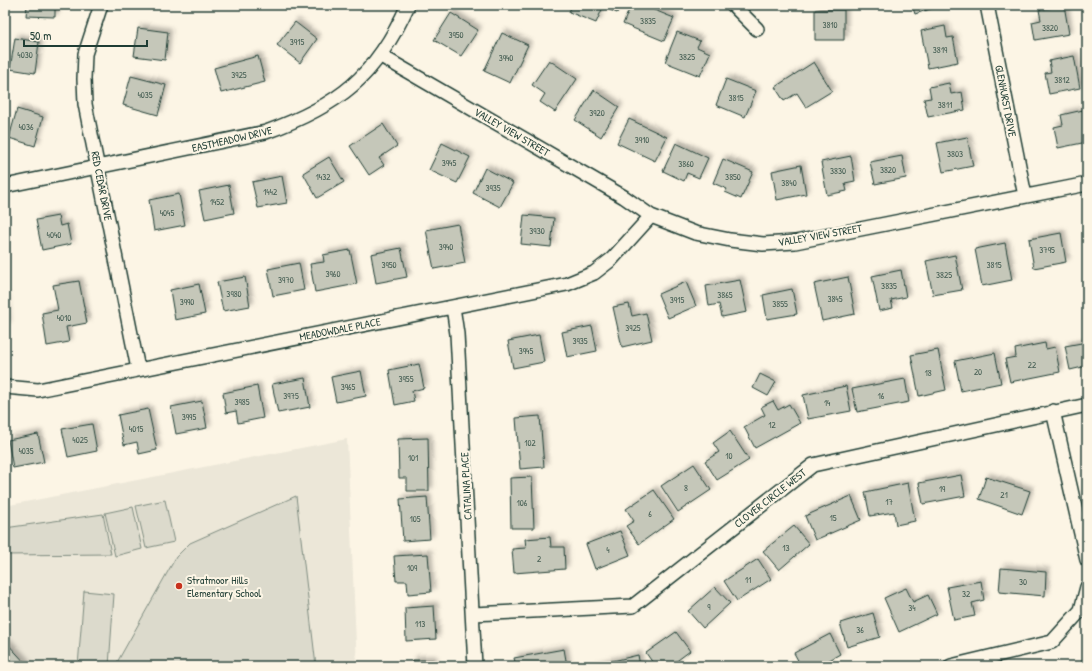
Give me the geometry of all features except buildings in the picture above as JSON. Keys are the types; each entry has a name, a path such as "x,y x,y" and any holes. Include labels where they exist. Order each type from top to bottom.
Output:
{"street":[{"name":"RED CEDAR DRIVE","path":"101,5 86,54 84,79 85,104 138,369"},
{"name":"EASTMEADOW DRIVE","path":"5,186 266,132 299,120 327,105 353,85 381,56 408,5"},
{"path":"733,5 757,29"},
{"name":"GLENHURST DRIVE","path":"987,5 1025,196"},
{"name":"VALLEY VIEW STREET","path":"381,56 624,198 651,216 695,233 730,240 763,244 795,242 1087,184"},
{"name":"MEADOWDALE PLACE","path":"5,387 38,390 567,284 594,273 612,259 651,216"},
{"name":"CATALINA PLACE","path":"454,307 457,334 475,666"},
{"name":"CLOVER CIRCLE WEST","path":"473,614 633,606 813,465 1053,411 1087,405"},
{"path":"1053,411 1087,560"},
{"path":"951,666 1052,642 1084,612 1087,587"}],"shaded area":[{"name":"Stratmoor Hills Elementary School","path":"347,439 357,666 5,666 5,506"},
{"path":"296,496 316,666 115,666 176,557 190,543"},
{"path":"165,500 174,542 146,548 136,506"},
{"path":"133,507 142,549 115,556 105,513"},
{"path":"103,514 111,554 5,555 5,528"},
{"path":"84,591 114,594 109,666 78,666"}],"place":[{"name":"Stratmoor Hills Elementary School","path":"179,586"}]}
